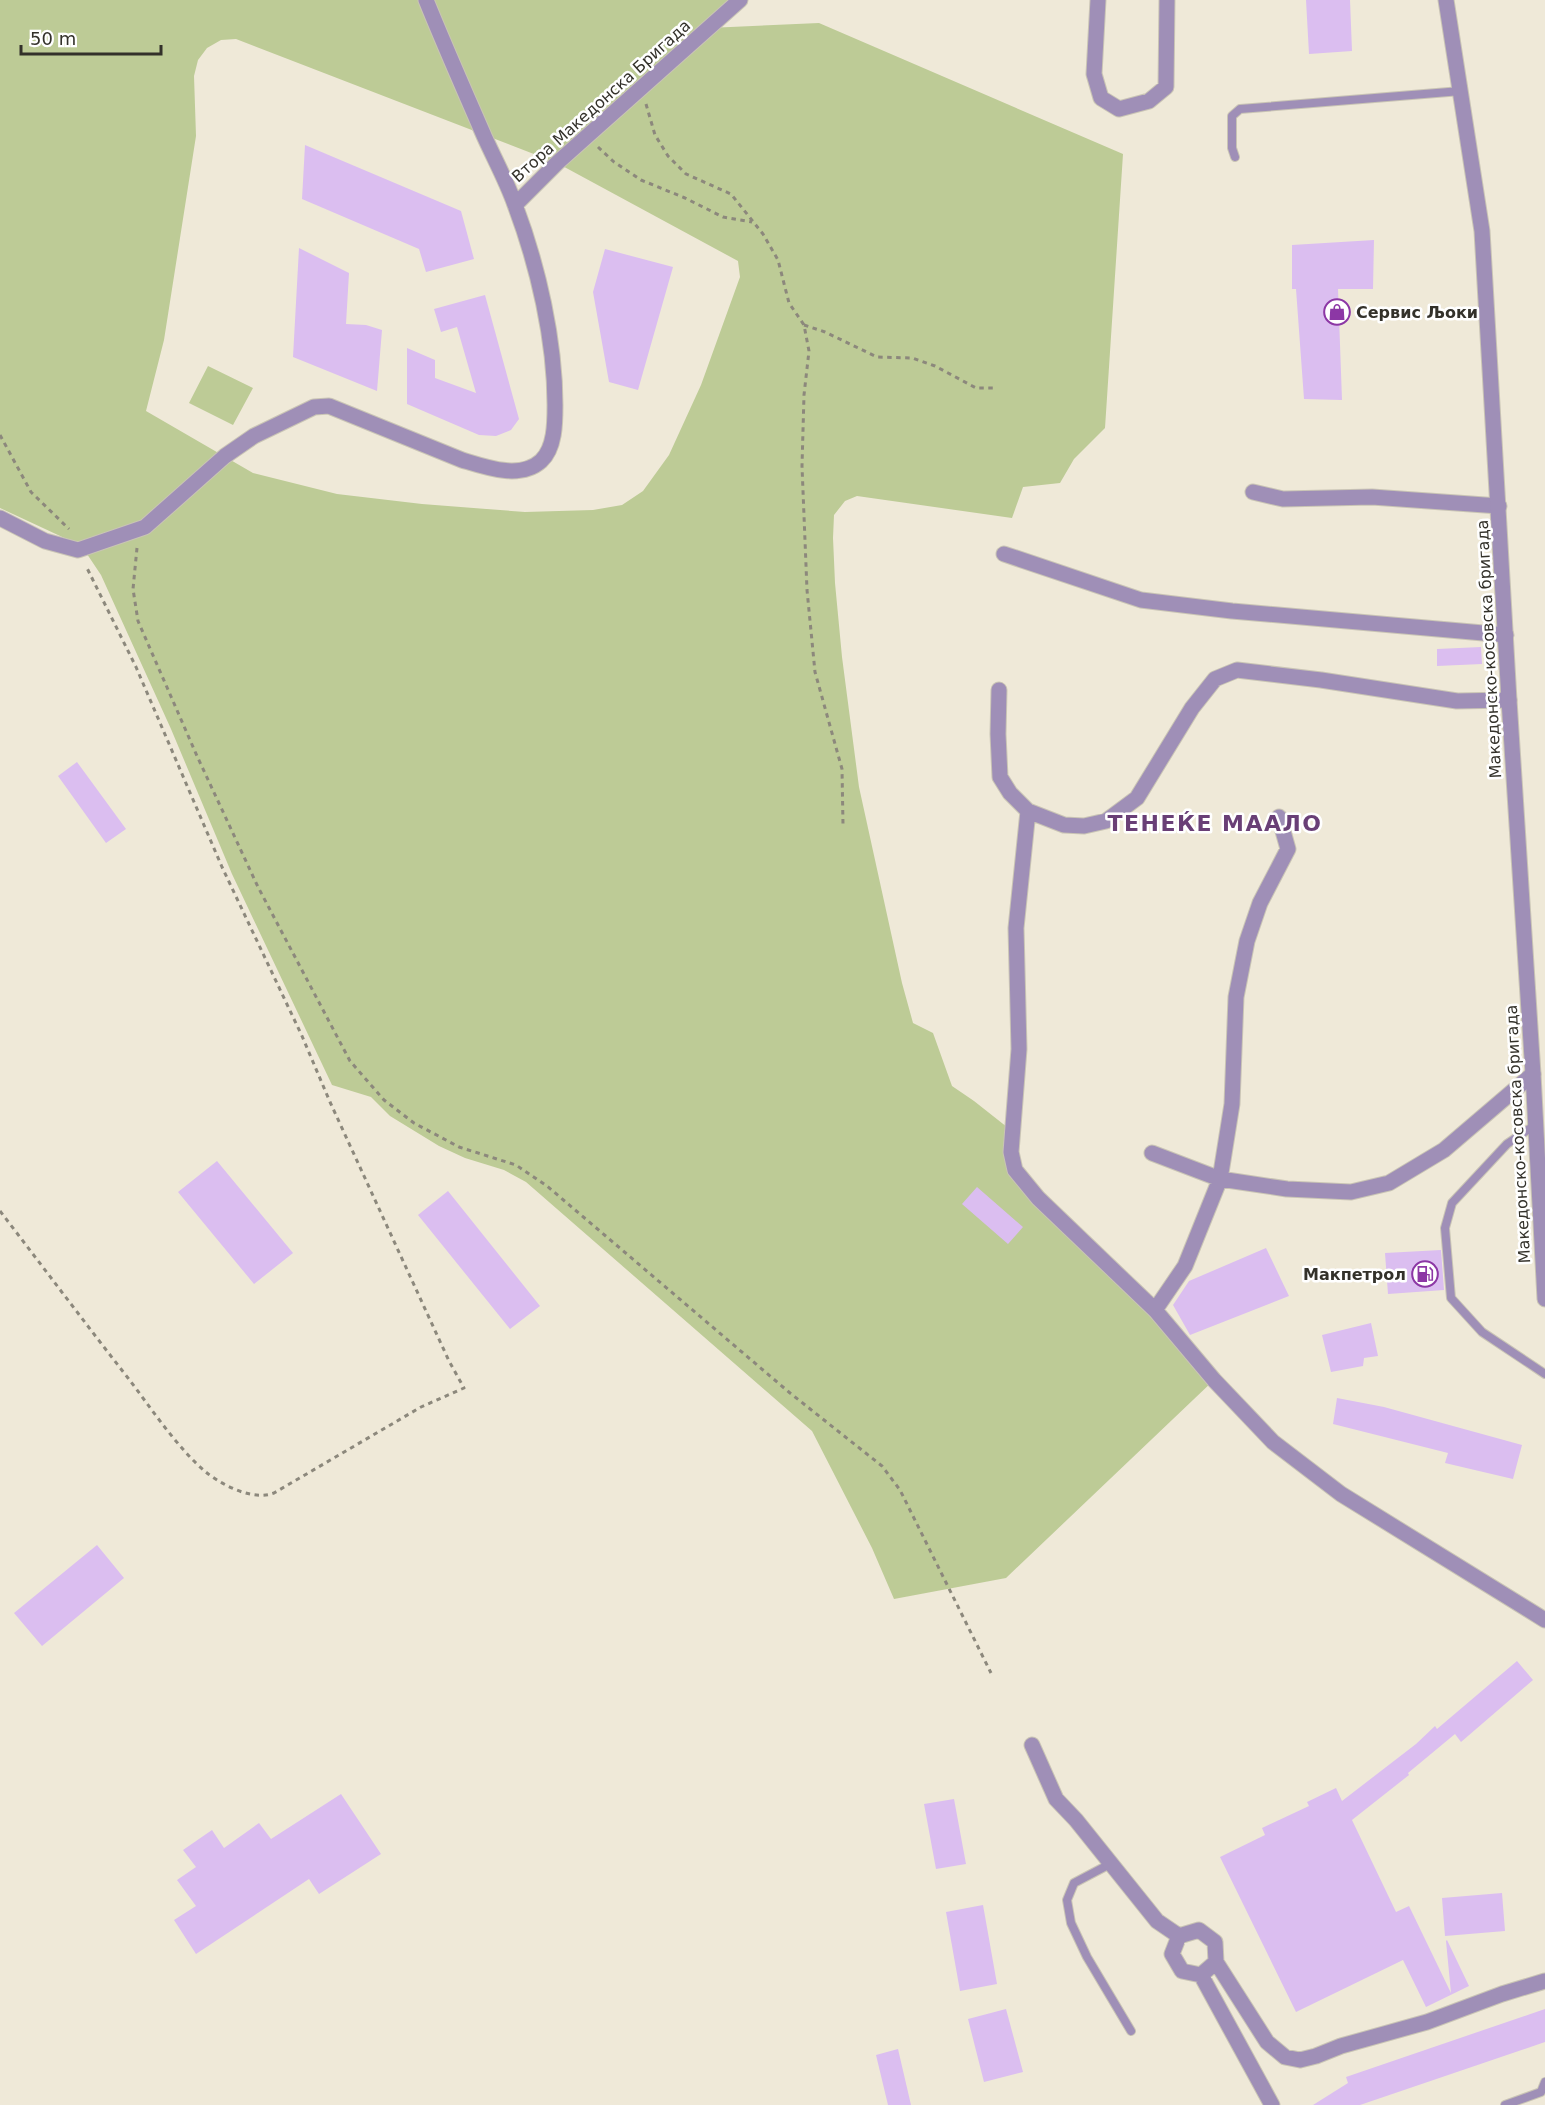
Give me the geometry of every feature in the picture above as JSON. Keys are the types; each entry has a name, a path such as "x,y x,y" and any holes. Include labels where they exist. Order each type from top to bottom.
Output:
{"street":[{"path":"0,518 45,541 78,550 145,527 225,456 254,436 314,407 328,406 462,460 484,466 516,470 530,468 540,462 548,452 552,438 555,390 543,308 530,255 515,205 426,0"},
{"name":"Втора Македонска Бригада","path":"515,205 740,0"},
{"path":"1098,0 1094,74 1101,98 1119,110 1149,101 1166,87 1167,0"},
{"name":"Македонско-косовска бригада","path":"1446,0 1482,231 1545,1299"},
{"path":"1253,492 1283,499 1372,497 1499,506"},
{"path":"1004,554 1141,600 1232,611 1506,635"},
{"path":"999,690 1000,777 1010,793 1028,811 1064,825 1084,826 1106,821 1137,798 1192,708 1215,679 1237,670 1321,680 1457,701 1509,700"},
{"path":"1028,811 1016,928 1019,1049 1011,1161 1018,1176 1155,1310 1214,1380 1273,1442 1341,1494 1545,1620"},
{"path":"1155,1310 1185,1266 1220,1179 1232,1104 1236,997 1247,942 1260,903 1288,849 1279,817"},
{"path":"1152,1153 1220,1179 1287,1189 1351,1192 1389,1184 1444,1150 1533,1074"},
{"path":"1032,1745 1056,1799 1076,1820 1157,1921 1179,1936"},
{"path":"1179,1936 1199,1930 1215,1942 1216,1962 1267,2042 1285,2057 1300,2060 1427,2022 1502,1994 1545,1981"},
{"path":"1179,1936 1172,1954 1182,1971 1201,1975 1272,2105"},
{"path":"1201,1975 1216,1962"}],"lane":[{"path":"1235,157 1232,148 1232,116 1240,109 1461,91"},
{"path":"1536,1124 1508,1144 1458,1196 1452,1203 1445,1228 1451,1298 1482,1332 1545,1374"},
{"path":"1110,1864 1074,1883 1067,1900 1071,1923 1087,1957 1131,2031"},
{"path":"1505,2105 1541,2092 1545,2082"}],"path":[{"path":"641,88 655,135 668,156 686,174 731,194 753,222 778,260 789,303 804,325 809,351 804,395 802,466 807,590 815,672 842,769 843,825"},
{"path":"587,137 614,162 641,180 686,198 723,217 753,222"},
{"path":"804,325 825,332 877,357 912,358 935,366 976,388 997,388"},
{"path":"0,435 31,492 59,521 86,543 78,550 136,667 226,877 302,1036 449,1362 464,1388 421,1407 274,1493 263,1496 240,1490 214,1478 188,1454 147,1404 0,1211"},
{"path":"145,527 138,542 134,566 133,589 138,621 243,856 350,1061 384,1100 414,1123 459,1147 516,1165 547,1186 790,1393 882,1466 900,1490 991,1674"}],"green space":[{"path":"0,0 740,0 708,28 819,23 1123,154 1105,428 1074,459 1060,483 1023,487 1012,518 857,496 845,501 834,515 835,583 859,787 902,983 913,1023 933,1033 952,1086 1012,1131 1011,1161 1214,1380 1006,1578 894,1599 872,1548 812,1431 526,1182 504,1170 465,1158 439,1146 390,1116 371,1097 332,1085 232,874 171,729 101,575 87,554 73,542 0,508","holes":["236,39 557,163 738,261 740,277 701,385 669,455 643,491 622,505 593,510 525,512 422,504 337,494 253,473 146,411 164,340 196,136 194,76 198,60 207,48 221,40"]},
{"path":"208,366 253,388 233,425 189,403"}],"building":[{"path":"1306,0 1350,0 1352,51 1309,54"},
{"path":"305,145 461,211 474,259 426,272 419,249 302,199"},
{"path":"1374,240 1373,289 1338,289 1342,400 1304,399 1296,289 1292,289 1292,245"},
{"path":"299,248 349,273 346,324 366,325 382,330 377,391 293,357"},
{"path":"605,249 673,267 638,390 609,382 593,292"},
{"path":"485,295 519,419 511,430 496,436 479,435 407,404 407,348 435,360 435,378 476,393 457,327 441,332 434,309"},
{"path":"1481,647 1482,664 1437,666 1437,649"},
{"path":"77,762 126,829 106,843 58,776"},
{"path":"217,1161 293,1253 254,1284 178,1192"},
{"path":"977,1187 1023,1227 1008,1244 962,1204"},
{"path":"448,1191 540,1306 510,1329 418,1215"},
{"path":"1266,1248 1289,1296 1190,1335 1173,1305 1189,1281"},
{"path":"1441,1250 1444,1290 1388,1294 1385,1253"},
{"path":"1371,1323 1378,1356 1364,1358 1363,1366 1331,1372 1322,1335"},
{"path":"1337,1398 1384,1407 1522,1445 1513,1479 1445,1463 1448,1453 1333,1424"},
{"path":"97,1545 124,1578 42,1646 14,1613"},
{"path":"1517,1661 1533,1680 1461,1742 1455,1734 1408,1773 1409,1775 1352,1820 1396,1912 1409,1906 1451,1993 1447,1940 1469,1986 1426,2007 1403,1960 1296,2012 1220,1857 1265,1835 1262,1828 1309,1806 1307,1802 1336,1788 1342,1801 1416,1744 1435,1726 1437,1729"},
{"path":"341,1794 381,1854 319,1894 309,1879 196,1954 174,1920 196,1906 177,1880 196,1867 183,1850 212,1830 224,1848 259,1823 271,1839"},
{"path":"954,1799 966,1864 936,1869 924,1804"},
{"path":"1502,1893 1505,1931 1445,1936 1442,1898"},
{"path":"983,1905 997,1984 960,1991 946,1912"},
{"path":"1006,2009 1023,2072 984,2082 968,2019"},
{"path":"1545,2009 1545,2042 1360,2105 1313,2105 1348,2083 1346,2077"},
{"path":"898,2049 911,2105 888,2105 876,2055"}],"place":[{"name":"Сервис Љоки","path":"1337,312"},
{"name":"Макпетрол","path":"1425,1274"}],"district":[{"name":"ТЕНЕЌЕ МААЛО","path":"1215,823"}]}
